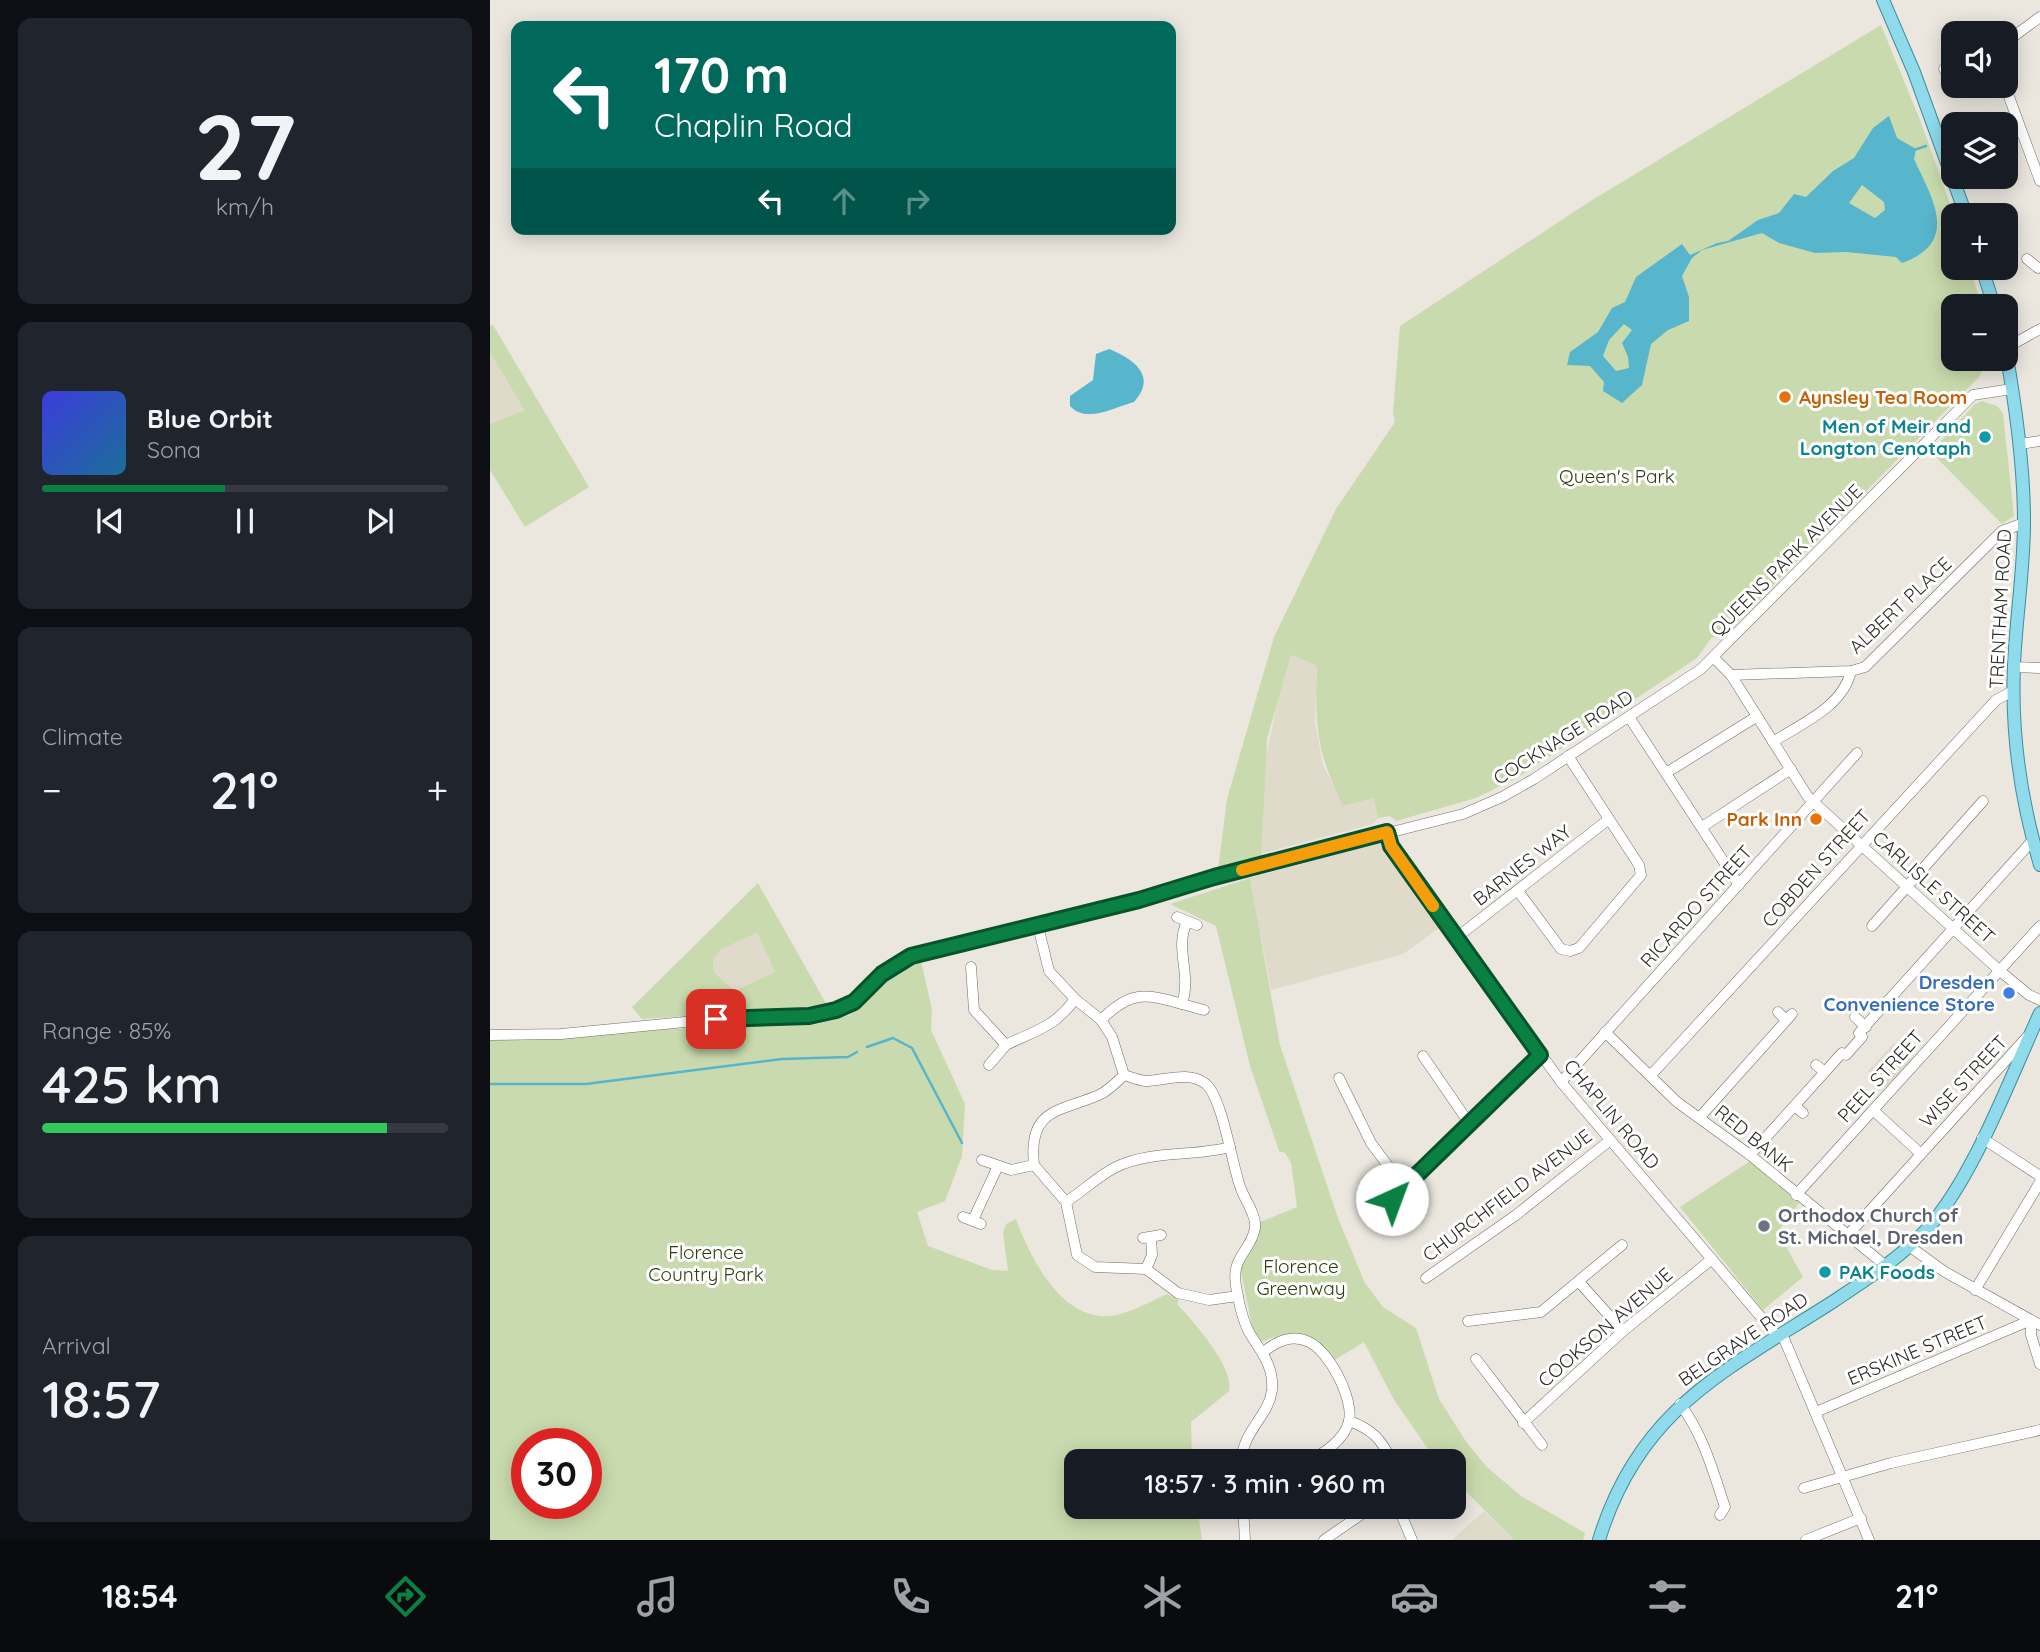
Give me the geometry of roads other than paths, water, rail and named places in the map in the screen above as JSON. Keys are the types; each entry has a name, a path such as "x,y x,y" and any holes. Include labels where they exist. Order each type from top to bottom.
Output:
{"main road":[{"path":"1883,0 1914,72 1962,203"},
{"name":"TRENTHAM ROAD","path":"2009,371 2020,444 2024,523 2014,667 2016,745 2032,840 2040,866"},
{"name":"BELGRAVE ROAD","path":"1599,1540 1617,1491 1646,1441 1680,1404 1886,1266 1909,1246 1948,1202 1982,1139 2040,1013"}],"street":[{"path":"2018,33 2040,17"},
{"path":"2009,98 2021,131 2037,161 2040,181"},
{"path":"2018,343 2040,329"},
{"name":"QUEENS PARK AVENUE","path":"1714,658 1973,395 2012,389"},
{"path":"2020,444 2040,441"},
{"name":"ALBERT PLACE","path":"1773,742 1838,700 1848,685 1851,671 1865,667 2002,531 2024,523"},
{"name":"CARLISLE STREET","path":"1714,658 1731,675 1813,802 1908,885 2000,971 2029,995 2040,1000"},
{"name":"COCKNAGE ROAD","path":"490,1035 561,1034 716,1019 809,1016 854,1002 882,974 911,956 1038,926 1251,867 1463,814 1502,797 1568,756 1714,658"},
{"path":"2014,667 2040,668"},
{"path":"1731,675 1851,671"},
{"name":"COBDEN STREET","path":"1651,1075 1996,700 2014,691"},
{"path":"1629,717 1739,885"},
{"path":"1666,773 1756,717"},
{"name":"RICARDO STREET","path":"1561,1082 1857,753"},
{"path":"1518,891 1561,949 1570,951 1579,947 1642,876 1639,865 1568,756"},
{"path":"1702,827 1791,769"},
{"path":"1875,919 1983,801"},
{"name":"BARNES WAY","path":"1456,938 1609,819"},
{"name":"CHAPLIN ROAD","path":"1387,832 1391,846 1561,1082 1780,1336 1844,1474 1870,1540"},
{"path":"1862,1030 2032,840"},
{"path":"1182,1003 1188,985 1181,935 1187,921"},
{"path":"1038,926 1049,971 1075,999 1101,1020 1112,1037 1124,1072 1142,1081 1181,1076 1203,1082 1212,1091 1238,1183 1255,1220 1255,1230 1234,1269 1238,1296 1248,1330 1264,1352 1271,1371 1272,1390 1267,1407 1248,1432 1244,1449"},
{"name":"PEEL STREET","path":"1796,1195 1828,1154 1874,1110 2040,926"},
{"path":"975,972 974,1010 1006,1045"},
{"path":"1101,1020 1131,996 1158,996 1204,1010"},
{"path":"989,1065 1006,1045 1035,1035 1054,1023 1075,999"},
{"path":"1700,1117 1785,1015"},
{"path":"1749,1155 1799,1109 1821,1069 1844,1054 1862,1037 1862,1030 1855,1017"},
{"name":"RED BANK","path":"1605,1032 1677,1102 1749,1155 1886,1266"},
{"name":"WISE STREET","path":"1842,1233 2031,1033"},
{"path":"1392,1199 1540,1055"},
{"path":"1423,1056 1469,1123"},
{"path":"1124,1072 1101,1094 1051,1112 1041,1123 1034,1139 1034,1165 1066,1202 1077,1255 1095,1267 1146,1269 1178,1293 1209,1300 1238,1296"},
{"path":"1339,1078 1371,1143 1403,1186"},
{"name":"WISE STREET","path":"1874,1110 1920,1153"},
{"path":"1982,1139 2040,1176"},
{"name":"CHURCHFIELD AVENUE","path":"1426,1278 1516,1215 1609,1140"},
{"path":"1066,1202 1116,1167 1148,1157 1196,1154 1230,1147"},
{"path":"982,1160 1011,1170 1034,1165"},
{"path":"972,1220 998,1166"},
{"path":"1975,1290 2040,1182"},
{"path":"1146,1269 1152,1255 1152,1236"},
{"path":"1468,1321 1541,1312 1622,1245"},
{"path":"1909,1246 1923,1259 2036,1322 2031,1335 2040,1364"},
{"name":"COOKSON AVENUE","path":"1523,1423 1623,1331 1712,1259"},
{"path":"1579,1282 1623,1331"},
{"name":"ERSKINE STREET","path":"1816,1412 2036,1322"},
{"path":"1264,1352 1280,1341 1296,1339 1310,1342 1322,1353 1348,1392 1349,1421 1329,1449"},
{"path":"1476,1359 1536,1443"},
{"path":"1680,1404 1696,1424 1724,1507 1720,1515"},
{"path":"1349,1421 1370,1429 1386,1449"},
{"path":"1804,1488 1844,1474 2040,1430"},
{"path":"1806,1540 1861,1518"},
{"path":"1244,1519 1245,1540"},
{"path":"1324,1540 1355,1519"},
{"path":"1403,1519 1412,1540"}],"water":[{"path":"1889,116 1897,138 1916,149 1914,159 1934,204 1937,218 1936,232 1931,244 1920,254 1902,263 1896,257 1846,252 1815,253 1779,243 1762,233 1702,250 1692,258 1682,276 1689,297 1689,321 1668,330 1651,344 1642,385 1622,403 1603,391 1604,382 1590,366 1567,365 1570,352 1598,332 1612,308 1625,302 1636,277 1682,244 1690,255 1717,243 1728,241 1758,220 1779,213 1794,194 1806,197 1833,171 1854,158 1873,128","holes":["1862,185 1884,202 1885,210 1875,218 1849,203","1624,324 1632,330 1622,343 1629,368 1616,371 1603,356 1609,340"]},
{"path":"1109,349 1126,357 1139,369 1144,384 1141,392 1134,402 1110,410 1092,414 1077,411 1070,406 1070,396 1093,380 1096,354"}],"waterway":[{"path":"1914,150 1926,146"},
{"path":"867,1047 893,1038 912,1048 962,1143"},
{"path":"490,1084 586,1084 782,1059 848,1057 857,1052"}],"place":[{"name":"Aynsley Tea Room","path":"1785,397"},
{"name":"Men of Meir and Longton Cenotaph","path":"1985,437"},
{"name":"Park Inn","path":"1816,819"},
{"name":"Dresden Convenience Store","path":"2009,993"},
{"name":"Orthodox Church of St. Michael, Dresden","path":"1764,1226"},
{"name":"PAK Foods","path":"1825,1272"}],"park label":[{"name":"Queen's Park","path":"1617,476"},
{"name":"Florence Country Park","path":"706,1263"},
{"name":"Florence Greenway","path":"1301,1277"}]}
